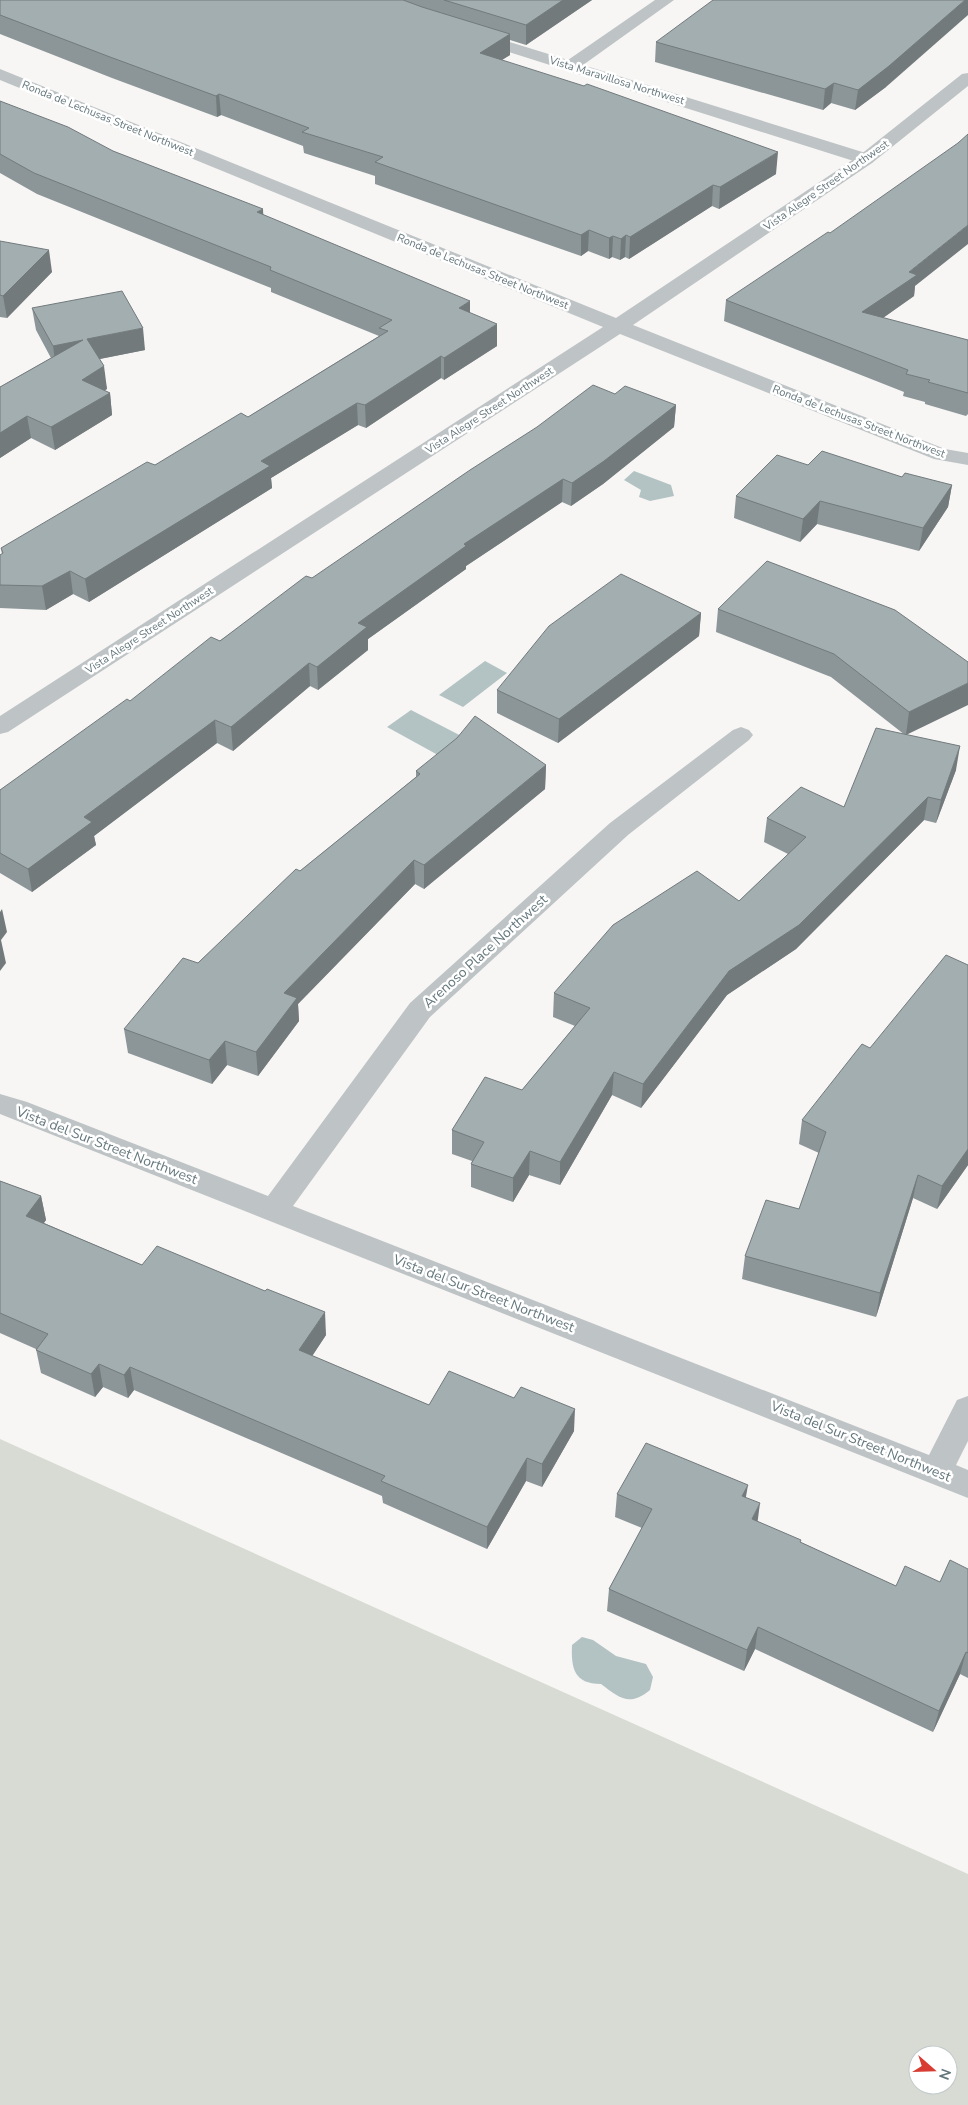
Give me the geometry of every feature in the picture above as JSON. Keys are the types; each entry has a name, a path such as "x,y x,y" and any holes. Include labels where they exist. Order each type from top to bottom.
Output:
{"street":[{"path":"570,66 666,0"},
{"name":"Vista Maravillosa Northwest","path":"457,30 866,159"},
{"name":"Ronda de Lechusas Street Northwest","path":"0,74 940,455 968,459"},
{"name":"Vista Alegre Street Northwest","path":"0,727 618,326 866,159 968,78"},
{"name":"Arenoso Place Northwest","path":"274,1210 420,1010 619,830 741,735"},
{"name":"Vista del Sur Street Northwest","path":"0,1104 18,1109 968,1484"},
{"path":"937,1471 968,1409"}],"shaded area":[{"path":"634,471 671,485 674,496 650,501 639,497 641,490 624,480"},
{"path":"485,661 507,673 463,707 439,695"},
{"path":"411,710 471,741 447,760 387,727"},
{"path":"0,1439 968,1874 968,2105 0,2105"},
{"path":"582,1637 593,1640 616,1656 646,1664 653,1677 650,1690 636,1698 625,1699 601,1684 585,1681 580,1678 572,1661 572,1645"}],"building":[{"path":"0,0 403,0 510,34 480,53 584,86 587,84 778,152 720,187 713,185 630,237 626,235 621,239 613,236 609,238 589,230 581,235 375,162 383,157 302,132 309,128 219,94 216,96 0,15"},
{"path":"444,0 563,0 526,25"},
{"path":"713,0 965,0 889,66 858,90 834,83 825,89 656,42"},
{"path":"0,101 68,127 113,151 263,209 257,212 470,301 459,308 497,324 444,358 441,356 365,405 357,403 261,461 270,466 85,579 70,571 42,586 0,585 0,555 3,553 1,548 147,462 155,465 241,413 248,417 388,331 379,328 392,320 270,270 271,267 34,173 0,154"},
{"path":"968,134 968,225 909,272 917,275 862,312 968,340 968,393 906,374 908,370 726,300 828,232 830,233"},
{"path":"0,241 49,250 3,296 0,295"},
{"path":"122,291 143,328 87,339 104,366 82,380 110,393 51,427 27,416 0,433 0,387 83,340 53,346 32,308"},
{"path":"593,385 615,394 625,386 676,405 604,461 572,483 563,479 464,544 466,546 358,623 367,627 317,667 309,663 231,727 215,720 84,817 92,822 28,869 0,853 0,790 127,699 130,701 211,637 220,641 306,576 312,578 470,470 537,427"},
{"path":"822,451 902,477 905,473 952,485 923,528 820,501 803,519 736,496 777,455 808,465"},
{"path":"767,561 895,610 968,662 968,683 909,712 834,654 718,609"},
{"path":"621,574 701,613 559,719 497,690 549,626"},
{"path":"475,716 546,765 424,865 414,860 284,993 297,998 256,1052 225,1041 209,1060 124,1029 183,958 198,963 296,869 300,871 420,774 416,771 457,738"},
{"path":"876,728 960,746 941,800 928,797 799,925 729,971 643,1084 614,1072 560,1162 530,1151 513,1178 471,1164 484,1142 452,1130 485,1077 522,1090 590,1008 554,993 613,925 697,871 739,901 806,837 767,818 801,787 844,807"},
{"path":"946,955 968,965 968,1149 942,1186 918,1175 880,1293 745,1256 766,1200 799,1209 826,1132 802,1120 862,1044 870,1048"},
{"path":"0,1181 41,1196 26,1216 142,1265 157,1246 265,1291 267,1289 325,1312 299,1350 429,1405 449,1371 514,1398 521,1387 575,1409 542,1464 527,1458 487,1527 381,1481 385,1476 130,1367 124,1375 99,1364 91,1374 36,1350 48,1334 0,1313"},
{"path":"646,1443 748,1485 742,1496 760,1503 752,1519 801,1540 800,1542 896,1586 905,1566 940,1582 950,1560 968,1569 968,1653 966,1652 939,1711 758,1627 747,1650 609,1589 652,1509 617,1494"}]}
